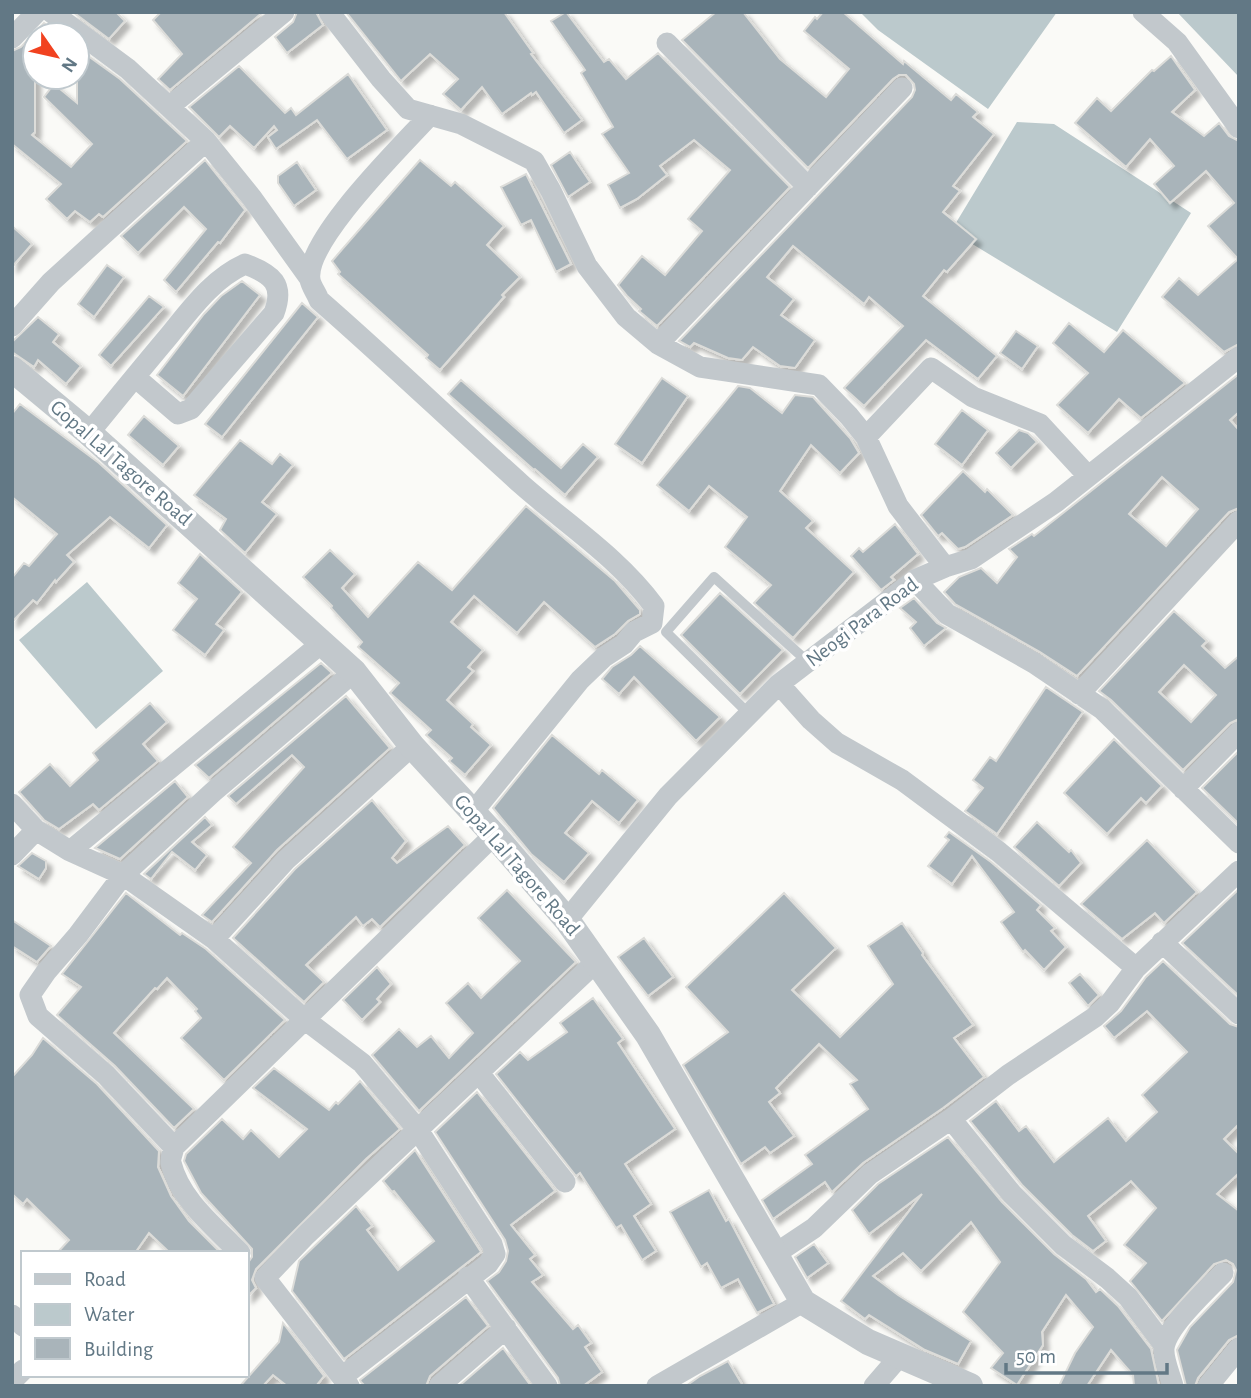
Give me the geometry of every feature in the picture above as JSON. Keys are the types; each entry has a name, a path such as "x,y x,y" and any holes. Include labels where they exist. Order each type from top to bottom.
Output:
{"street":[{"path":"12,38 37,12"},
{"path":"51,12 128,69 206,141 252,198 310,279 319,300 522,485 625,572 654,606 652,623 634,632 624,644 604,657 580,680 473,812"},
{"path":"169,107 284,12"},
{"path":"329,12 408,109 461,124 534,161 587,266 626,317 658,345 700,367 819,385 866,437 898,506 945,567"},
{"path":"1143,12 1177,42 1239,128"},
{"path":"667,43 807,187"},
{"path":"658,345 902,88"},
{"path":"310,279 317,249 345,209 430,115"},
{"path":"12,326 60,273 206,141"},
{"path":"89,433 135,377 209,289 228,272 246,264 261,270 278,285 280,298 274,313 191,410 178,414 135,377"},
{"name":"Neogi Para Road","path":"567,920 668,796 779,684 915,580 971,559 1056,502 1239,357"},
{"path":"866,437 931,368 973,397 1040,424 1088,476"},
{"name":"Gopal Lal Tagore Road","path":"12,369 89,433 354,671 412,746 567,920 648,1035 803,1302 840,1326 899,1357 970,1386"},
{"path":"1079,694 1239,521"},
{"path":"915,580 947,614 1034,663 1102,709 1239,843"},
{"path":"70,851 323,642"},
{"path":"174,1147 106,1075 38,1016 30,995 123,875 354,671"},
{"path":"779,684 810,720 837,743 902,780 999,852 1136,968"},
{"path":"1183,789 1239,732"},
{"path":"214,939 286,860 412,746"},
{"path":"12,804 36,830 70,851 123,875 214,939 304,1019 362,1063 418,1130 486,1235 495,1254 488,1264 468,1277 345,1381 248,1260"},
{"path":"12,855 36,830"},
{"path":"238,1251 191,1203 181,1188 170,1161 174,1147 494,835"},
{"path":"775,1254 814,1228 870,1174 1095,1017 1110,1003 1136,968 1239,871"},
{"path":"1162,942 1239,1014"},
{"path":"265,1278 306,1235 597,961"},
{"path":"479,1073 565,1182"},
{"path":"951,1119 1012,1194 1063,1245 1128,1297 1164,1345"},
{"path":"1173,1386 1164,1356 1164,1345 1181,1319 1223,1273"},
{"path":"468,1277 547,1386"},
{"path":"657,1386 803,1302"},
{"path":"439,1386 506,1328"},
{"path":"1208,1386 1239,1348"},
{"path":"874,1386 899,1357"}],"lane":[{"path":"749,715 666,632 714,577 808,662"}],"water":[{"path":"860,12 1057,12 988,109 878,30"},
{"path":"1177,12 1239,12 1239,77"},
{"path":"1017,122 1054,124 1191,213 1117,332 951,231"},
{"path":"87,582 163,671 96,729 19,640"}],"building":[{"path":"73,12 116,12 125,21 109,39 91,26 91,21 85,21"},
{"path":"161,12 263,12 170,90 158,79 182,54 153,20"},
{"path":"297,12 316,12 323,25 287,53 275,37 293,22"},
{"path":"346,12 504,12 533,53 531,54 582,120 564,133 536,92 502,114 482,87 461,110 443,94 458,79 430,54 401,81"},
{"path":"566,12 604,62 609,59 626,79 658,53 790,187 657,326 639,311 641,309 618,285 642,256 665,275 702,231 688,219 730,170 694,140 660,166 667,175 637,199 620,208 608,185 629,173 602,134 613,127 581,73 585,70 551,21"},
{"path":"716,12 743,12 780,59 826,97 849,69 804,31 815,17 817,19 823,12 843,12 903,64 904,61 951,100 956,94 978,112 973,117 994,134 953,186 960,191 943,212 976,239 947,272 944,270 923,296 997,356 978,379 926,340 864,406 844,388 903,326 869,297 864,304 793,246 767,277 794,299 781,315 815,340 795,368 780,366 753,347 742,360 728,358 694,343 690,347 679,341 912,97 915,90 914,84 906,75 893,79 808,168 682,40"},
{"path":"21,47 21,91 35,91 35,132 32,135 71,167 92,144 44,97 49,91 62,91 77,103 77,91 91,91 91,58 120,79 187,141 103,217 99,214 90,222 75,211 67,219 46,199 61,184 12,144 12,51"},
{"path":"1171,56 1195,90 1172,112 1204,136 1219,123 1229,136 1239,141 1239,344 1224,352 1162,297 1179,278 1198,295 1238,259 1208,226 1234,203 1206,171 1170,203 1154,184 1174,166 1150,139 1126,167 1075,123 1097,98 1111,111 1152,70"},
{"path":"239,66 285,113 291,108 296,115 348,74 387,130 347,159 317,120 276,149 268,137 277,130 274,126 254,148 230,126 219,137 189,107"},
{"path":"570,152 590,182 568,197 551,165"},
{"path":"205,160 245,210 220,243 218,242 176,292 164,280 206,229 184,207 138,253 121,236"},
{"path":"420,160 451,186 455,182 504,226 487,245 520,277 440,370 426,358 428,355 338,274 340,272 332,261"},
{"path":"297,162 316,190 294,206 278,183 278,176"},
{"path":"526,174 571,264 556,272 531,220 521,225 501,187"},
{"path":"12,226 32,244 12,267"},
{"path":"107,265 124,277 94,317 78,304"},
{"path":"242,281 260,295 183,396 157,375 204,314 221,296"},
{"path":"149,296 164,307 111,366 99,355"},
{"path":"302,303 318,317 222,437 205,424"},
{"path":"38,317 59,334 53,342 81,366 66,384 38,360 34,367 12,352 12,342"},
{"path":"1069,323 1104,352 1123,330 1185,383 1141,418 1119,399 1088,433 1057,405 1088,373 1053,343"},
{"path":"1016,331 1038,346 1022,369 1000,353"},
{"path":"1239,374 1239,412 1230,420 1239,430 1239,508 1229,512 1077,676 955,604 944,592 959,577 981,568 997,583 1017,557 1009,549 1032,534 1034,536","holes":["1162,477 1198,509 1166,546 1129,514"]},
{"path":"662,378 688,396 642,463 615,444"},
{"path":"461,380 561,468 583,444 598,457 565,495 448,394"},
{"path":"738,386 750,388 782,413 795,395 813,397 850,438 859,453 840,473 811,445 780,491 813,521 806,528 854,572 793,638 754,603 771,585 725,547 747,517 709,486 689,511 657,485"},
{"path":"20,404 99,463 167,525 149,548 110,517 67,555 74,562 37,603 33,600 12,622 12,578 24,563 29,566 57,534 12,497 12,414"},
{"path":"962,410 988,430 962,465 935,444"},
{"path":"144,416 179,446 163,465 128,435"},
{"path":"1019,430 1028,433 1037,442 1011,468 996,453"},
{"path":"240,440 272,464 280,454 293,465 262,502 277,514 245,553 220,530 226,519 194,495"},
{"path":"963,471 985,492 987,489 1013,515 958,549 942,533 938,536 921,515"},
{"path":"526,506 615,581 640,610 640,614 595,647 544,602 517,633 474,596 451,622 483,650 468,667 473,671 447,700 491,745 465,775 449,761 452,758 426,735 431,730 390,693 399,683 358,647 362,642 303,577 330,550 355,574 342,588 368,617 418,562 452,590"},
{"path":"895,524 918,554 891,577 894,580 881,590 851,556 859,548 863,552"},
{"path":"200,554 242,592 216,624 224,630 205,655 173,630 197,599 178,583"},
{"path":"720,593 783,650 740,694 681,635"},
{"path":"914,598 937,623 946,628 924,646 910,628 916,622 900,608"},
{"path":"1174,611 1207,641 1202,646 1225,668 1239,656 1239,719 1230,723 1183,770 1099,691","holes":["1184,665 1216,695 1191,722 1159,692"]},
{"path":"640,646 720,717 696,741 634,677 619,694 602,679 612,667"},
{"path":"321,663 332,673 209,778 195,765"},
{"path":"1046,687 1083,712 997,834 965,811 983,788 973,780 990,757 996,761"},
{"path":"346,696 390,748 277,850 212,922 202,915 251,863 233,847 304,767 292,755 236,804 228,796"},
{"path":"150,703 167,722 143,744 158,761 99,810 93,804 59,829 44,820 19,792 50,764 70,786 98,760 93,753"},
{"path":"552,735 599,774 602,770 638,800 619,823 592,801 565,833 589,853 564,882 531,854 493,808"},
{"path":"1114,739 1162,786 1146,803 1141,798 1107,834 1064,793"},
{"path":"1239,751 1239,824 1202,788"},
{"path":"175,781 188,797 120,859 95,848"},
{"path":"372,800 406,841 392,858 397,863 448,826 465,845 380,927 372,919 363,926 356,917 306,965 324,982 304,1002 233,938 295,869"},
{"path":"205,817 212,825 192,842 207,855 195,870 172,852 151,879 144,874"},
{"path":"1037,822 1069,852 1071,850 1081,863 1059,886 1014,847"},
{"path":"949,832 991,862 1041,905 1037,910 1055,928 1051,931 1066,947 1044,970 1025,950 1023,952 1001,922 1014,912 972,856 952,884 928,866 949,840 945,837"},
{"path":"1147,840 1197,892 1164,923 1155,913 1122,939 1081,904"},
{"path":"32,853 46,861 46,868 39,879 18,866"},
{"path":"1239,889 1239,996 1182,943"},
{"path":"507,890 576,962 419,1111 372,1055 399,1029 417,1047 431,1036 449,1058 473,1033 446,1003 468,983 481,998 520,961 478,918"},
{"path":"126,893 180,935 182,933 206,949 285,1020 224,1080 181,1038 201,1018 195,1011 197,1009 167,978 155,988 114,1033 194,1109 174,1128 115,1066 57,1015 81,987 62,974"},
{"path":"784,893 836,948 792,990 840,1037 893,984 868,946 902,923 973,1025 954,1038 984,1077 863,1163 832,1192 825,1182 773,1219 762,1200 812,1164 805,1155 868,1109 850,1084 857,1080 819,1044 776,1088 780,1093 769,1102 794,1136 770,1153 765,1147 741,1164 683,1065 728,1032 686,987"},
{"path":"12,920 51,946 37,962 12,946"},
{"path":"644,938 673,977 648,996 618,957"},
{"path":"1163,961 1230,1024 1239,1027 1239,1124 1224,1139 1239,1154 1239,1173 1217,1194 1239,1211 1239,1335 1229,1340 1198,1378 1195,1386 1186,1386 1177,1350 1190,1327 1233,1282 1236,1270 1233,1264 1226,1260 1214,1264 1162,1321 1130,1281 1146,1263 1124,1245 1156,1208 1131,1181 1088,1216 1106,1241 1093,1251 1072,1235 1022,1185 970,1121 996,1101 1019,1131 1026,1126 1054,1162 1108,1118 1126,1141 1157,1112 1142,1095 1187,1052 1147,1011 1114,1038 1104,1026 1121,1011 1146,977"},
{"path":"377,967 391,984 377,999 380,1002 362,1020 343,1000"},
{"path":"1080,974 1099,995 1088,1006 1069,983"},
{"path":"593,998 623,1039 618,1043 675,1129 625,1164 651,1204 634,1216 656,1251 642,1260 621,1225 616,1228 580,1173 576,1176 496,1074 520,1052 528,1060 567,1032 560,1023"},
{"path":"43,1038 97,1084 159,1151 158,1167 171,1196 189,1221 219,1251 168,1251 149,1233 136,1251 59,1251 69,1240 27,1199 23,1204 12,1194 12,1077"},
{"path":"274,1068 329,1110 360,1081 400,1129 366,1159 256,1269 252,1280 256,1288 248,1296 248,1263 252,1257 252,1249 201,1193 184,1161 186,1154 222,1119 243,1139 251,1130 279,1157 307,1129 253,1088"},
{"path":"477,1092 555,1191 511,1225 535,1255 530,1259 543,1275 532,1282 573,1329 578,1325 591,1343 585,1347 602,1372 583,1386 560,1386 558,1378 487,1281 499,1272 506,1261 508,1251 505,1240 435,1132"},
{"path":"948,1137 1002,1202 1054,1254 1086,1279 1096,1292 1100,1289 1118,1306 1151,1349 1159,1386 1134,1386 1133,1375 1111,1350 1087,1386 1059,1386 1075,1353 1093,1327 1066,1295 1042,1332 1043,1345 1017,1385 991,1368 1003,1353 963,1312 1000,1262 971,1222 921,1271 903,1253 873,1276 971,1341 958,1364 925,1350 869,1315 865,1319 841,1301 922,1194 869,1234 852,1210 878,1184"},
{"path":"415,1150 481,1252 344,1359 292,1291 299,1261 356,1206 372,1226 367,1230 398,1270 434,1241 383,1181"},
{"path":"709,1190 726,1221 729,1219 774,1304 757,1313 738,1279 721,1288 707,1263 701,1267 670,1212"},
{"path":"814,1244 828,1263 807,1278 795,1257"},
{"path":"466,1297 488,1326 430,1376 426,1386 365,1386 361,1382 360,1380"},
{"path":"283,1323 324,1376 316,1386 287,1386 273,1375 263,1386 240,1386 248,1377 279,1342"},
{"path":"503,1348 531,1386 459,1386"},
{"path":"728,1361 743,1386 686,1386 700,1376"}]}
